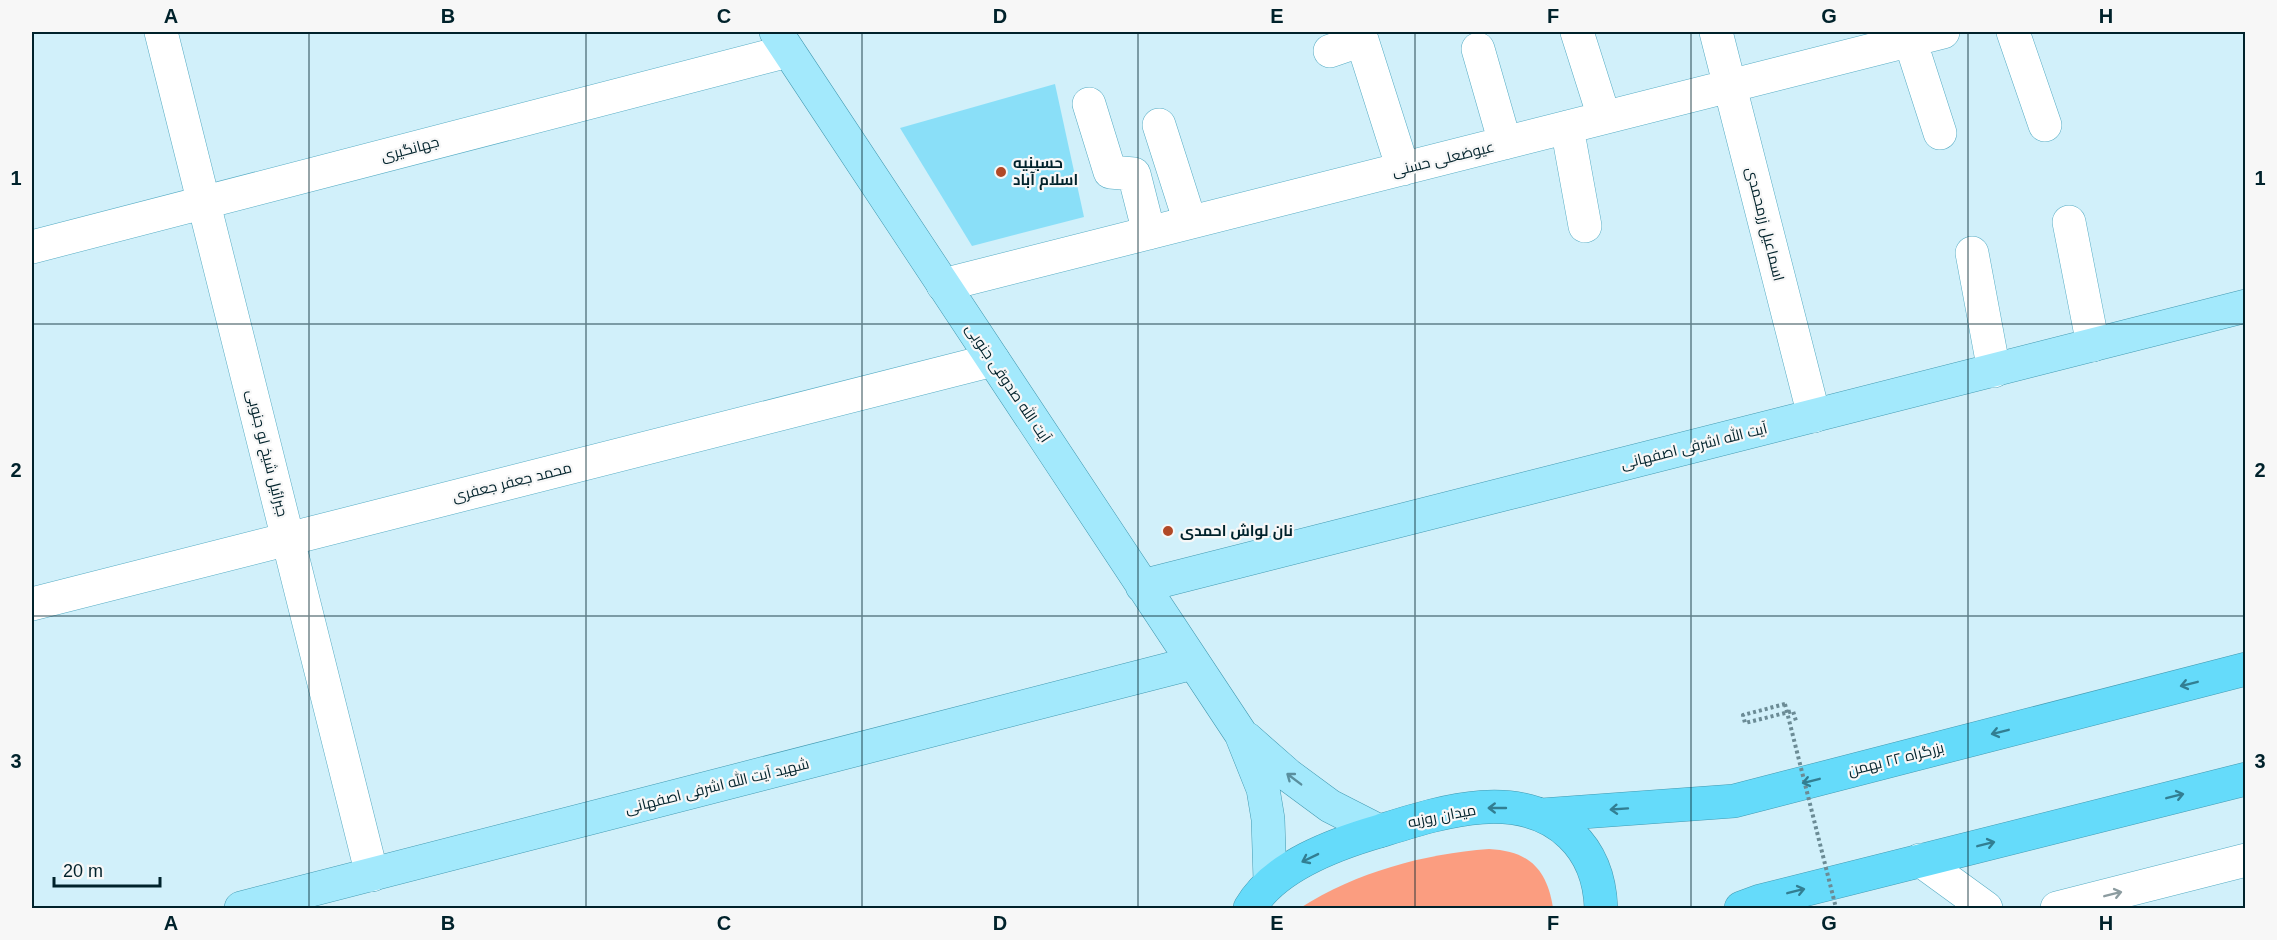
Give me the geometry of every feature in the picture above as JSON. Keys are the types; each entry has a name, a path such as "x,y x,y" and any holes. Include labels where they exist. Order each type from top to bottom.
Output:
{"highway":[{"name":"بزرگراه ۲۲ بهمن","path":"1541,815 1734,801 2246,669"},
{"path":"1741,909 1760,901 2246,778"},
{"name":"میدان روزبه","path":"1253,898 1301,863 1344,842 1407,822 1464,809 1517,808 1541,815 1563,828 1581,845 1594,867 1600,891 1601,909"}],"main road":[{"name":"آیت الله صدوقی جنوبی","path":"782,41 1241,734"},
{"name":"آیت الله اشرفی اصفهانی","path":"1142,586 2246,306"},
{"name":"شهید آیت الله اشرفی اصفهانی","path":"241,909 1193,663"},
{"path":"1241,734 1288,775 1330,806 1379,831"},
{"path":"1241,734 1263,789 1268,819 1253,898"}],"street":[{"name":"جبرائیل شیخ لو جنوبی","path":"162,32 372,875"},
{"path":"1577,32 1604,117"},
{"name":"اسماعیل زرمحمدی","path":"1716,32 1814,416"},
{"name":"عیوضعلی حسنی","path":"943,285 1730,85 1866,41 1910,40 1943,32"},
{"path":"2013,32 2045,125"},
{"path":"1330,51 1362,40 1403,169"},
{"path":"1910,40 1940,133"},
{"name":"جهانگیری","path":"32,246 204,202 782,41"},
{"path":"1478,49 1505,143"},
{"path":"1089,104 1110,172 1134,174 1149,233"},
{"path":"1159,125 1190,222"},
{"path":"1567,127 1585,226"},
{"path":"2069,222 2093,345"},
{"path":"1972,253 1994,371"},
{"name":"محمد جعفر جعفری","path":"32,604 993,360"},
{"path":"1920,860 1986,909"},
{"path":"2057,909 2246,860"}],"path":[{"path":"1796,722 1793,711 1745,723 1743,715 1785,704 1836,909"}],"shaded area":[{"path":"1489,849 1515,854 1534,865 1546,883 1553,908 1300,908 1344,884 1391,867 1440,855"}],"building":[{"name":"حسینیه اسلام آباد","path":"1055,84 1084,217 972,246 900,128"}],"place":[{"name":"حسینیه اسلام آباد","path":"1001,172"},
{"name":"نان لواش احمدی","path":"1168,531"}]}
